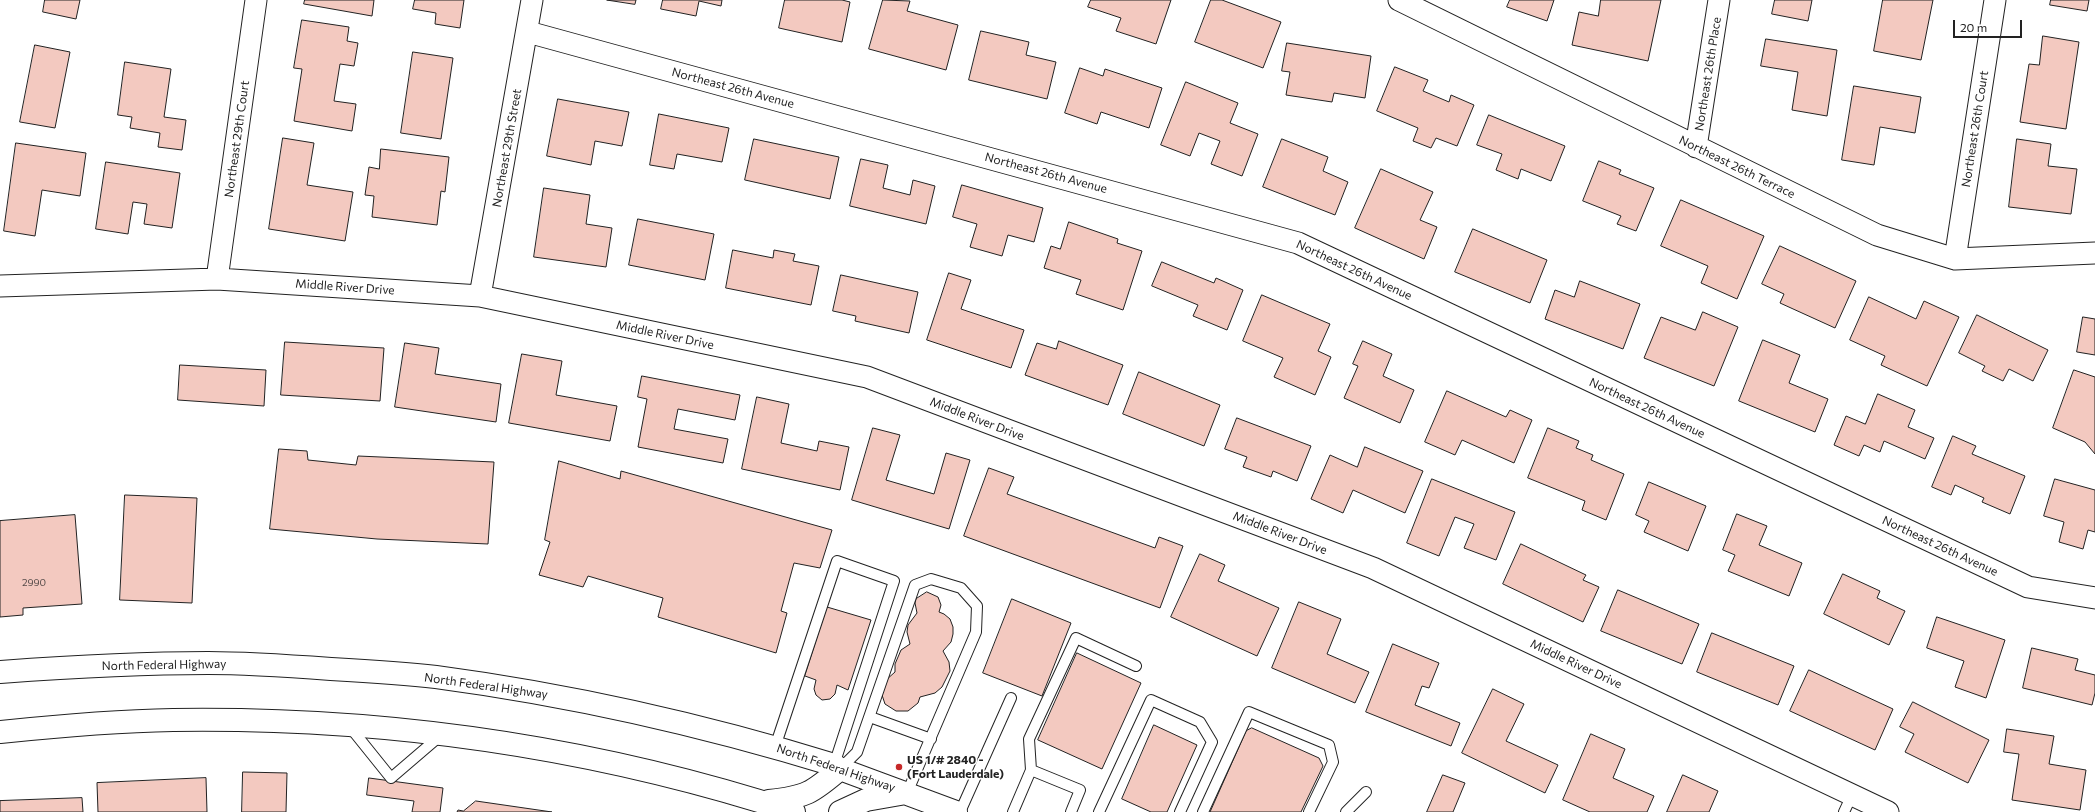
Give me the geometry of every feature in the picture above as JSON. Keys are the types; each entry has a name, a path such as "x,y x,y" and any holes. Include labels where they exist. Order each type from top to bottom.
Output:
{"main road":[{"name":"North Federal Highway","path":"0,672 61,667 209,663 348,670 435,677 545,694 639,713 775,747 837,767 956,812"},
{"path":"0,732 87,724 172,720 274,721 348,724 519,745 601,761 762,802 794,812"},
{"path":"762,802 796,798 817,789 837,767"},
{"path":"840,812 866,800 907,793"}],"street":[{"name":"Northeast 29th Court","path":"217,279 256,0"},
{"name":"Northeast 29th Street","path":"480,296 528,32 532,0"},
{"name":"Northeast 26th Terrace","path":"1399,0 1877,235 1955,259 2095,253"},
{"name":"Northeast 26th Place","path":"1696,147 1719,0"},
{"name":"Northeast 26th Court","path":"1955,259 1995,0"},
{"name":"Northeast 26th Avenue","path":"528,32 1298,242 2028,587 2095,598"},
{"name":"Middle River Drive","path":"0,286 217,279 480,296 866,377 1373,568 1848,803 1888,812"}],"lane":[{"path":"775,747 837,561 894,581 837,767"},
{"path":"837,767 857,752 870,718 914,585 931,579 961,588 977,606 976,632 907,793"},
{"path":"1013,812 1031,770 1029,739 1076,638 1136,666"},
{"path":"960,812 1011,698"},
{"path":"1099,812 1150,700 1200,722 1212,742 1180,812"},
{"path":"1203,812 1249,712 1329,745 1333,762 1309,812"},
{"path":"870,718 930,739"},
{"path":"348,724 391,778 441,735"},
{"path":"1031,770 1080,790 1071,812"},
{"path":"1346,812 1366,792"}],"building":[{"path":"45,0 80,0 76,19 43,12"},
{"path":"305,0 374,0 372,16 304,4"},
{"path":"415,0 464,0 460,28 435,24 436,13 413,9"},
{"path":"607,0 636,0 635,4"},
{"path":"663,0 722,0 721,6 699,1 696,16 661,9"},
{"path":"785,0 842,0 850,2 842,42 779,28"},
{"path":"883,0 910,1 907,11 958,25 946,70 869,49"},
{"path":"1091,0 1171,0 1156,44 1116,31 1121,18 1088,7"},
{"path":"1211,0 1222,0 1281,22 1263,68 1195,42"},
{"path":"1510,0 1554,0 1547,21 1507,7"},
{"path":"1601,0 1661,0 1648,61 1572,45 1579,12 1598,16"},
{"path":"1775,0 1812,0 1808,21 1772,14"},
{"path":"1883,0 1933,0 1921,60 1874,51"},
{"path":"2051,0 2089,0 2087,11 2050,5"},
{"path":"302,20 349,27 347,41 358,43 354,66 340,64 334,101 356,104 352,131 294,121 302,69 294,68"},
{"path":"981,31 1029,42 1026,55 1056,62 1047,99 969,80"},
{"path":"2043,36 2079,42 2066,129 2020,122 2029,64 2039,65"},
{"path":"1766,39 1837,50 1827,116 1792,110 1798,72 1761,66"},
{"path":"1287,43 1371,56 1365,98 1334,93 1332,102 1286,95 1290,72 1282,71"},
{"path":"35,45 70,52 55,128 20,122"},
{"path":"413,52 453,58 441,139 401,133"},
{"path":"125,62 171,69 164,117 186,120 182,150 158,147 160,133 130,128 132,117 118,115"},
{"path":"1395,67 1428,80 1423,91 1449,102 1451,95 1474,105 1457,146 1436,138 1431,148 1413,141 1418,128 1377,111"},
{"path":"1080,68 1103,76 1105,69 1162,88 1149,128 1101,112 1097,124 1065,113"},
{"path":"1186,82 1238,103 1230,123 1258,134 1242,176 1211,164 1220,141 1199,133 1190,156 1161,145"},
{"path":"1854,86 1921,97 1915,133 1880,127 1874,165 1842,160"},
{"path":"558,99 629,112 622,146 595,141 591,165 547,156"},
{"path":"659,114 729,128 722,162 677,154 674,169 650,165"},
{"path":"1489,115 1565,146 1551,181 1521,169 1518,179 1496,170 1502,154 1477,145"},
{"path":"283,138 314,143 307,185 353,192 345,241 269,229"},
{"path":"754,139 839,157 830,199 745,180"},
{"path":"1282,139 1328,157 1323,171 1348,182 1335,215 1263,187"},
{"path":"2017,139 2051,144 2048,166 2077,169 2071,214 2009,207"},
{"path":"16,143 86,153 80,196 42,190 35,236 4,231"},
{"path":"381,149 449,157 445,192 441,191 437,225 372,217 374,196 365,195 369,167 379,169"},
{"path":"861,159 888,165 883,188 910,195 913,180 935,186 926,224 850,206"},
{"path":"1599,161 1621,170 1619,174 1654,188 1636,231 1617,224 1621,216 1583,201"},
{"path":"106,162 180,173 172,228 144,224 147,204 133,202 128,234 96,229"},
{"path":"1381,169 1433,192 1420,220 1437,227 1424,259 1355,228"},
{"path":"962,185 1043,208 1034,242 1008,235 1002,256 970,247 977,224 953,217"},
{"path":"544,188 590,195 586,224 612,228 606,267 534,257"},
{"path":"1681,200 1764,236 1737,299 1701,283 1708,266 1661,246"},
{"path":"638,219 714,234 705,280 629,265"},
{"path":"1069,222 1118,239 1117,243 1142,251 1123,310 1076,294 1081,280 1044,268 1051,246 1060,249"},
{"path":"1473,229 1547,260 1530,303 1455,272"},
{"path":"1780,246 1856,281 1835,328 1780,303 1784,294 1762,284"},
{"path":"733,250 773,258 774,250 795,254 793,261 819,266 811,305 726,288"},
{"path":"1162,262 1214,283 1216,278 1243,290 1227,330 1193,316 1198,305 1152,286"},
{"path":"949,273 971,280 961,309 1024,330 1011,368 927,340"},
{"path":"841,275 918,292 909,333 855,321 856,316 833,311"},
{"path":"1580,281 1640,304 1623,349 1545,319 1555,290 1574,297"},
{"path":"1262,295 1330,324 1318,351 1331,357 1315,395 1274,377 1283,358 1243,341"},
{"path":"1869,297 1916,319 1924,301 1959,317 1927,386 1881,365 1885,356 1850,340"},
{"path":"1703,312 1738,327 1714,386 1644,358 1661,317 1695,330"},
{"path":"1977,315 2048,350 2033,381 2009,369 2003,381 1982,371 1985,366 1959,353"},
{"path":"2083,317 2095,319 2095,355 2077,352"},
{"path":"1763,340 1800,355 1789,383 1828,399 1815,432 1739,401"},
{"path":"1059,341 1123,365 1108,405 1025,375 1037,343 1056,349"},
{"path":"1363,341 1392,354 1383,376 1414,390 1400,423 1344,398 1358,366 1353,364"},
{"path":"285,342 384,348 380,401 281,395"},
{"path":"405,343 439,348 435,374 501,384 496,422 395,407"},
{"path":"522,354 562,361 556,395 617,406 610,441 509,423"},
{"path":"180,365 266,370 264,406 178,400"},
{"path":"2074,370 2095,377 2095,454 2085,442 2053,428"},
{"path":"1139,372 1220,405 1204,446 1123,414"},
{"path":"642,376 740,395 735,420 678,409 674,429 728,439 723,463 638,447 647,399 638,397"},
{"path":"1447,391 1506,417 1510,410 1532,420 1514,463 1462,440 1455,455 1425,442"},
{"path":"1878,394 1915,410 1908,427 1934,438 1925,459 1884,441 1880,452 1864,445 1859,456 1834,445 1846,416 1865,424"},
{"path":"757,397 789,404 781,443 817,451 819,441 849,447 840,490 742,469"},
{"path":"1237,418 1311,446 1297,481 1273,471 1271,477 1243,467 1247,457 1225,449"},
{"path":"873,428 900,435 886,480 934,494 946,453 970,460 949,529 852,500"},
{"path":"1548,428 1579,441 1576,448 1593,455 1591,460 1624,474 1606,520 1582,510 1585,501 1528,478"},
{"path":"1953,436 1976,446 1972,454 2025,476 2010,514 1982,502 1984,498 1955,485 1951,495 1932,487"},
{"path":"1365,447 1423,471 1405,513 1353,490 1343,513 1311,499 1330,455 1357,467"},
{"path":"279,449 307,451 308,460 356,465 358,456 494,462 488,544 377,539 270,529"},
{"path":"559,461 620,479 621,471 832,530 820,568 794,563 781,611 787,613 776,653 658,617 663,598 588,576 583,587 539,575 550,542 545,540"},
{"path":"989,468 1014,477 1007,494 1155,548 1159,537 1183,546 1160,608 964,536"},
{"path":"1432,479 1515,512 1496,560 1464,548 1474,524 1455,517 1439,556 1407,543"},
{"path":"2055,479 2095,490 2095,532 2088,530 2083,549 2059,542 2064,522 2044,516"},
{"path":"1649,482 1706,506 1688,551 1644,532 1649,521 1636,515"},
{"path":"125,495 197,498 192,603 120,600"},
{"path":"1737,514 1767,526 1759,545 1802,563 1789,596 1728,571 1735,555 1723,550"},
{"path":"75,515 82,604 23,608 23,615 0,617 0,521"},
{"path":"1521,544 1586,575 1583,580 1599,587 1583,622 1503,584"},
{"path":"1200,554 1225,565 1218,581 1279,608 1257,656 1171,617"},
{"path":"1843,574 1880,591 1877,598 1905,611 1889,645 1824,614"},
{"path":"1618,590 1699,624 1682,664 1601,631"},
{"path":"927,592 938,597 941,605 939,612 950,619 953,627 951,642 943,651 949,662 950,671 942,687 935,693 920,697 918,703 908,711 896,711 885,704 881,692 886,680 895,672 895,664 901,650 910,644 907,632 908,625 917,613 915,603 916,599"},
{"path":"1012,599 1071,623 1042,696 983,673"},
{"path":"1299,602 1341,619 1327,654 1369,672 1355,703 1272,668"},
{"path":"827,607 871,620 848,690 837,685 835,694 830,699 822,700 816,695 814,689 816,680 805,676"},
{"path":"1937,617 2005,640 1986,698 1955,687 1964,661 1927,648"},
{"path":"1712,633 1794,666 1778,705 1697,672"},
{"path":"1393,644 1439,663 1429,688 1422,686 1415,705 1460,723 1451,746 1366,712"},
{"path":"2032,648 2078,659 2075,670 2095,675 2095,693 2092,705 2023,688"},
{"path":"1077,653 1141,683 1102,769 1038,740"},
{"path":"1809,670 1893,709 1875,750 1790,711"},
{"path":"1493,689 1524,704 1506,741 1558,765 1545,793 1462,753"},
{"path":"1913,702 1989,740 1968,783 1905,752 1914,734 1900,727"},
{"path":"1154,725 1197,745 1167,812 1151,812 1122,799"},
{"path":"1252,728 1319,758 1323,766 1301,812 1210,812 1246,731"},
{"path":"2007,729 2054,736 2049,764 2086,770 2080,810 2012,800 2019,754 2004,752"},
{"path":"1591,734 1625,749 1613,778 1654,796 1647,812 1590,812 1563,800"},
{"path":"243,772 287,773 286,812 242,812"},
{"path":"1443,775 1465,783 1453,812 1427,812"},
{"path":"1683,775 1718,791 1709,812 1667,812"},
{"path":"206,778 207,812 98,812 97,783"},
{"path":"369,778 443,788 440,812 412,812 414,801 367,795"},
{"path":"82,798 83,812 0,812 0,801"},
{"path":"476,801 552,812 457,812 458,810 463,811"}],"place":[{"name":"US 1/# 2840 - (Fort Lauderdale)","path":"899,767"}]}
